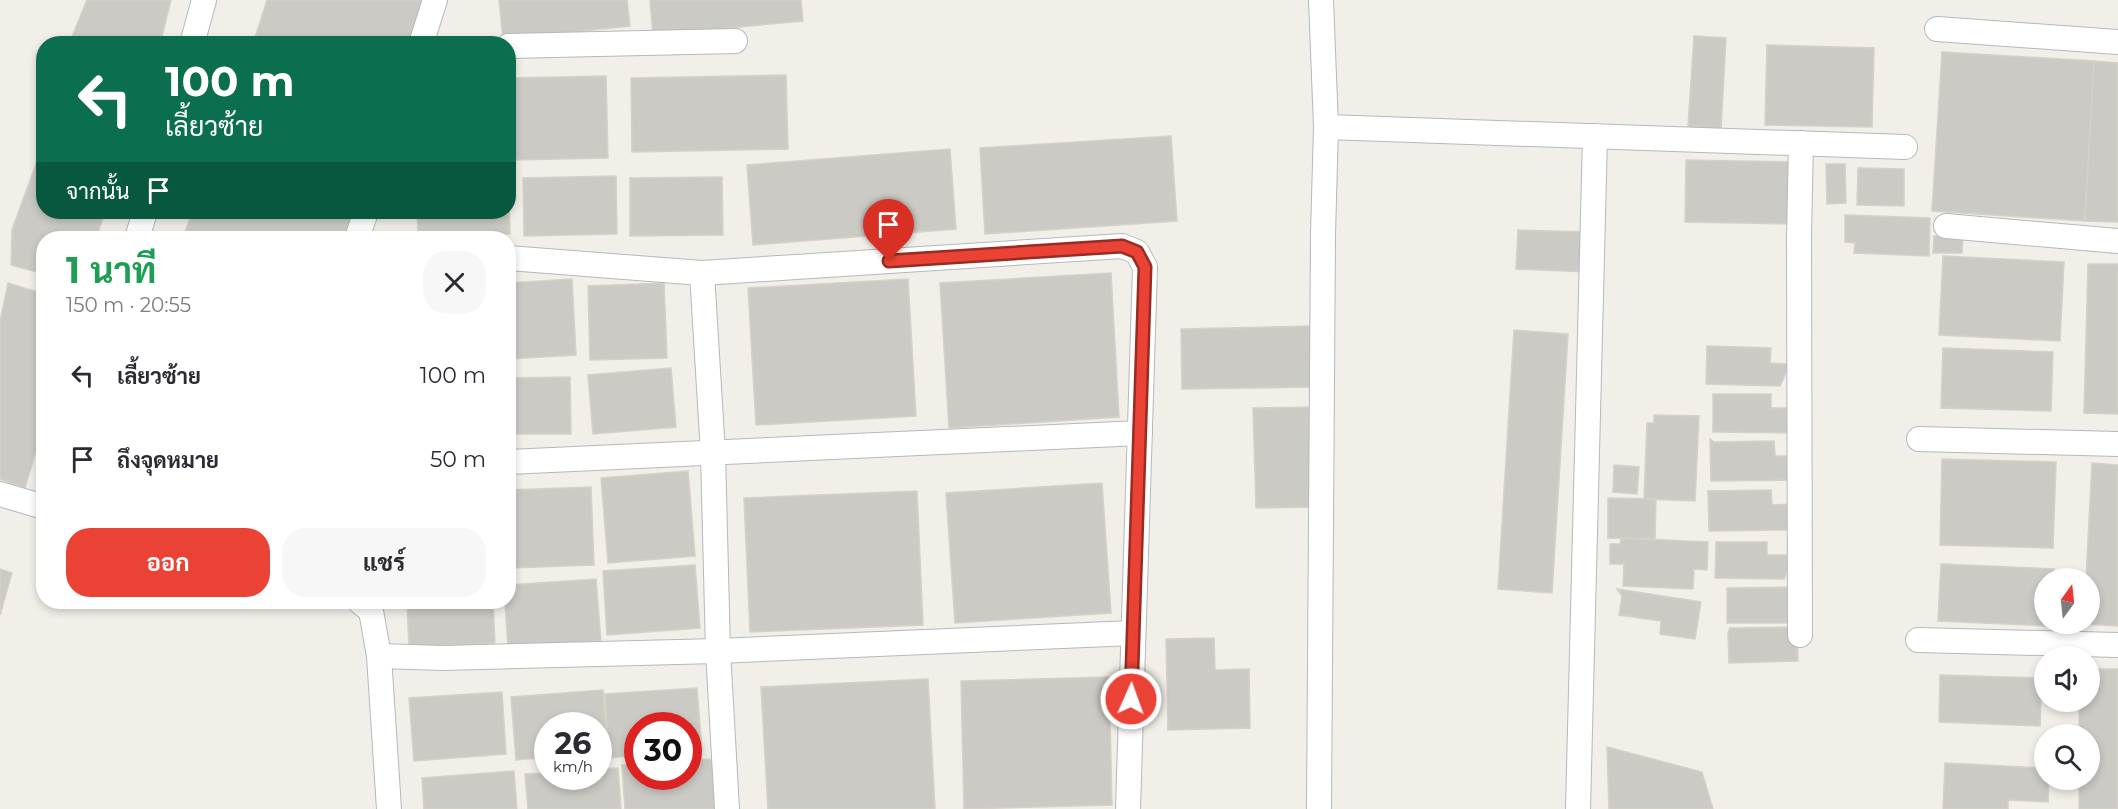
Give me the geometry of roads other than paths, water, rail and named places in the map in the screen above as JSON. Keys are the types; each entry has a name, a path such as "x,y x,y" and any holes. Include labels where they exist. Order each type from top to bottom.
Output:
{"street":[{"path":"194,36 204,0"},
{"path":"424,36 435,0"},
{"path":"1319,809 1326,127 1321,0"},
{"path":"1937,29 2118,42"},
{"path":"516,46 735,41"},
{"path":"1326,127 1905,147"},
{"path":"1578,809 1595,136"},
{"path":"1800,635 1799,237 1801,143"},
{"path":"1946,226 2118,241"},
{"path":"516,259 702,273 1122,246 1137,252 1145,267 1128,809"},
{"path":"702,273 712,453 718,651 728,809"},
{"path":"516,462 1140,433"},
{"path":"1919,439 2118,444"},
{"path":"0,494 36,505"},
{"path":"369,609 371,611 379,657 389,809"},
{"path":"379,657 443,658 718,651 1133,633"},
{"path":"1917,640 2118,645"}]}
